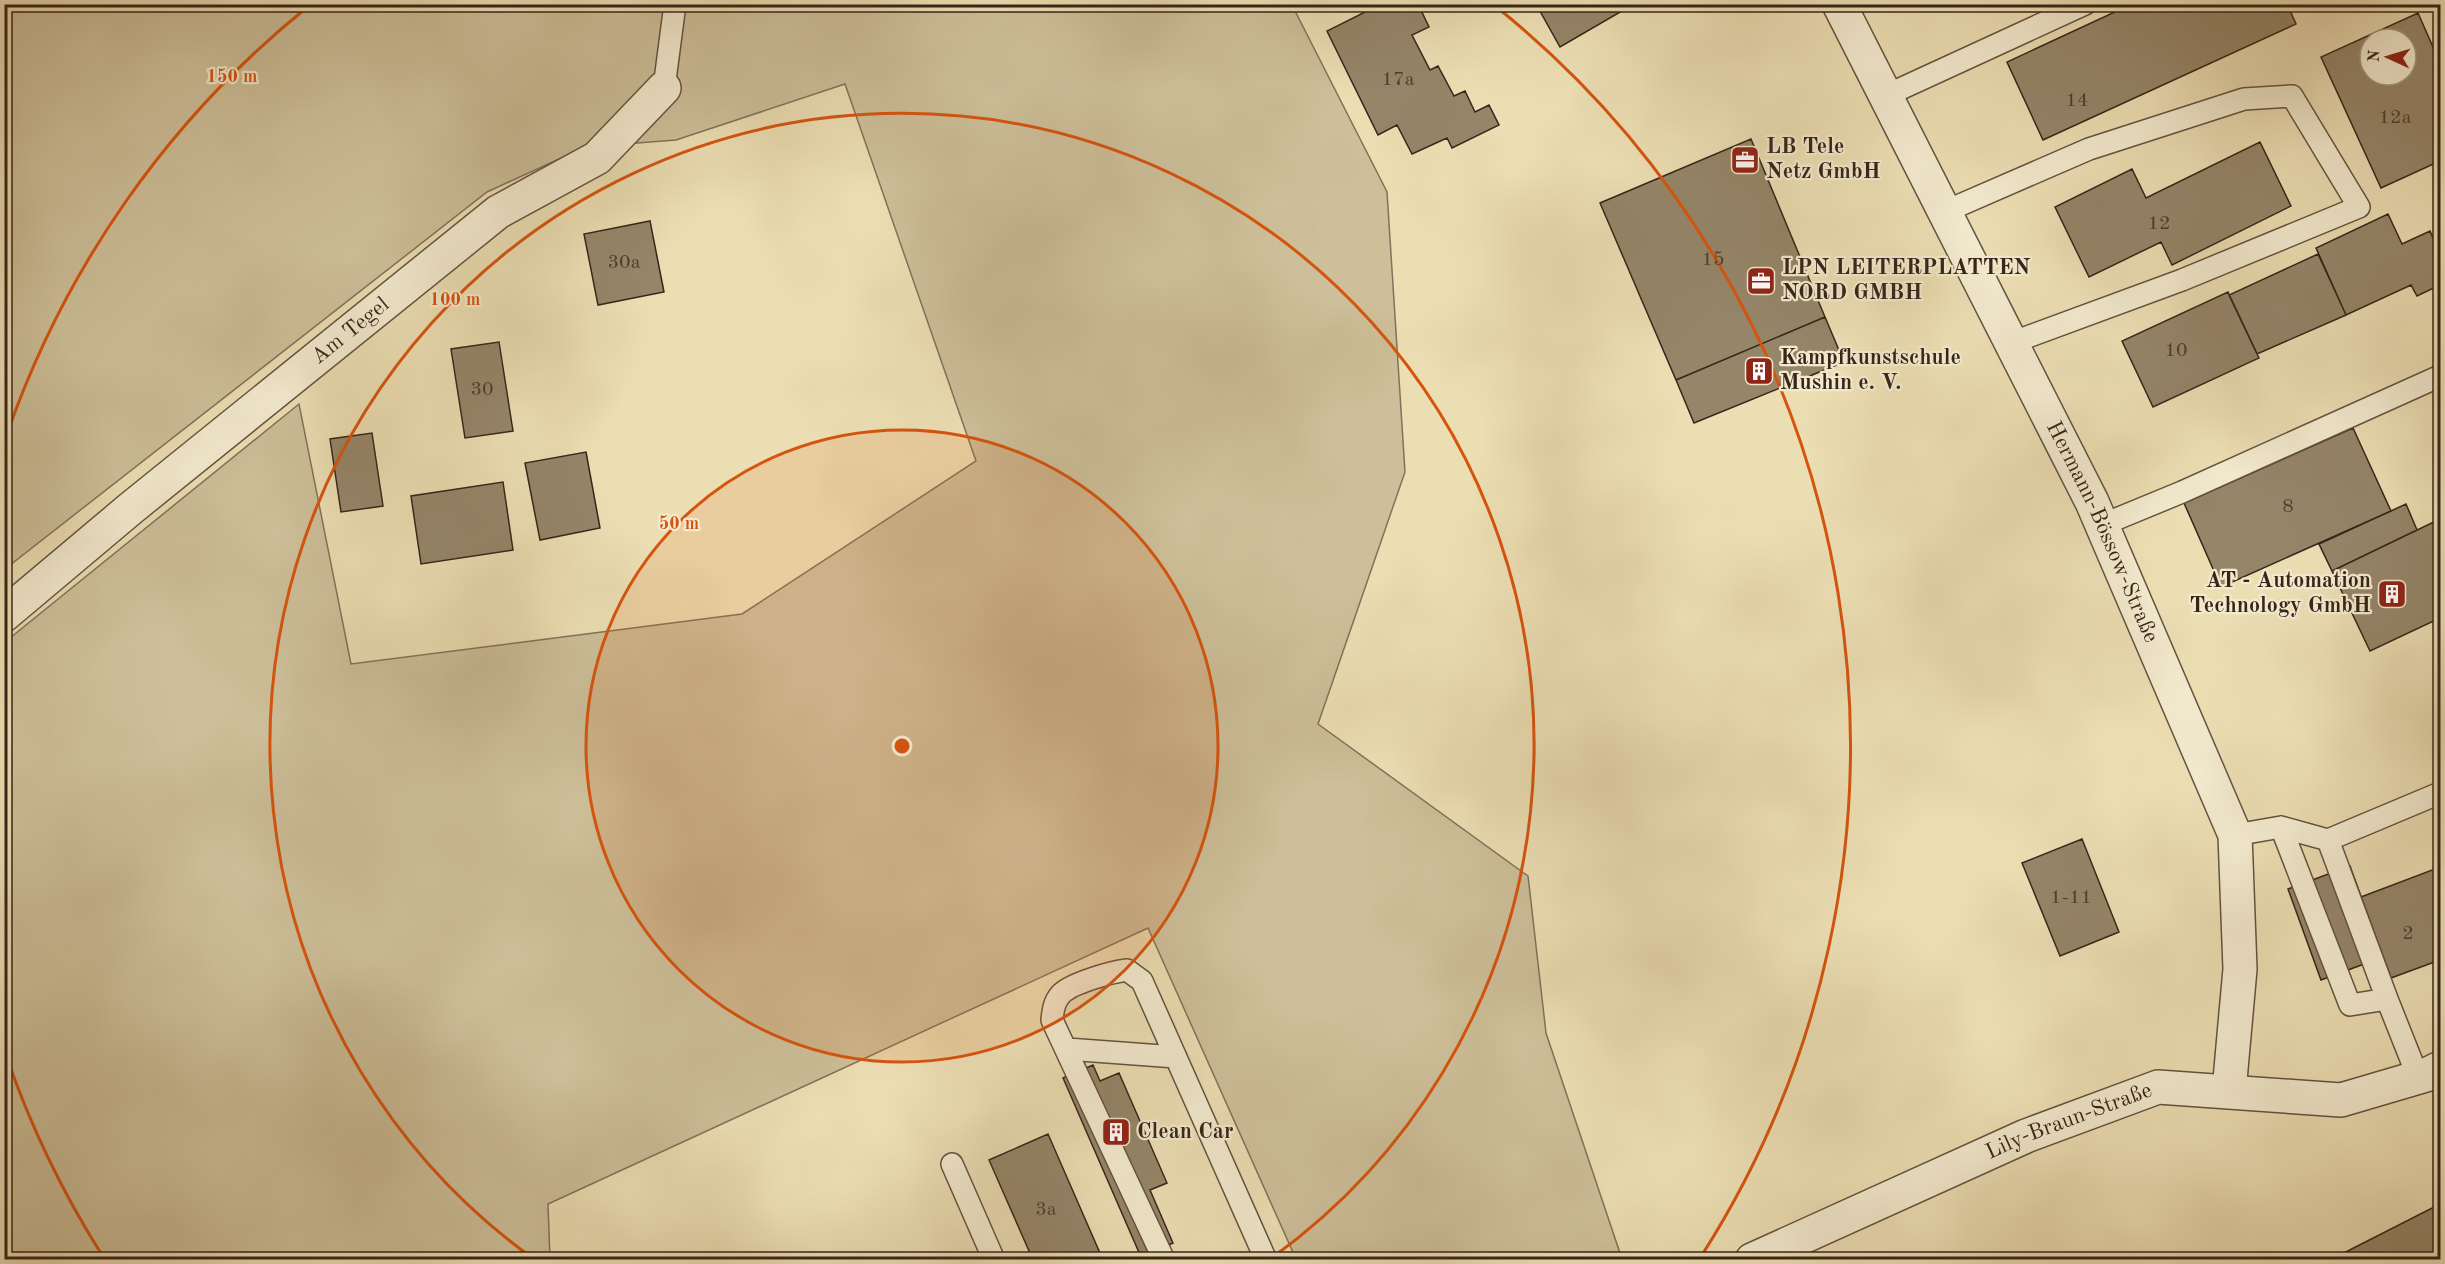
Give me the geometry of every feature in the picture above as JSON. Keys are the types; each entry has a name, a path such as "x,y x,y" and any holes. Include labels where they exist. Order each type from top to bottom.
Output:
{"street":[{"name":"Hermann-Bössow-Straße","path":"1839,4 2092,502 2235,835 2240,969 2229,1091"},
{"name":"Am Tegel","path":"4,615 130,509 498,212 597,158 664,88"},
{"name":"Lily-Braun-Straße","path":"1752,1260 2026,1136 2158,1087 2341,1100 2429,1073"}],"lane":[{"name":"Am Tegel","path":"664,88 675,4"},
{"path":"1886,96 2085,4"},
{"path":"1944,213 2089,149 2244,99 2292,96 2359,207 2182,280 2011,343"},
{"path":"2102,525 2182,492 2440,376"},
{"path":"2235,835 2281,827 2328,840 2440,793"},
{"path":"2281,827 2350,1005 2387,999"},
{"path":"2328,840 2387,999 2429,1073"},
{"path":"1161,1254 1052,1020 1054,1005 1062,993 1107,973 1127,970 1142,981 1266,1260"},
{"path":"1067,1049 1176,1057"},
{"path":"952,1164 994,1260"}],"shaded area":[{"path":"5,5 1292,5 1387,192 1405,472 1318,724 1528,876 1546,1033 1622,1259 1296,1259 1148,928 548,1204 550,1259 5,1259 5,642 299,404 351,664 742,614 976,461 845,84 676,140 585,147 487,192 5,569"}],"building":[{"path":"1381,4 1418,4 1429,27 1412,35 1430,70 1438,66 1454,96 1465,91 1475,112 1489,105 1499,125 1452,148 1447,138 1412,154 1397,125 1378,135 1327,31"},
{"path":"1536,4 1634,4 1560,47"},
{"path":"2132,4 2287,4 2296,24 2043,140 2007,62"},
{"path":"2418,13 2440,63 2440,161 2381,188 2321,57 2358,40 2358,87 2418,87 2418,27 2387,27"},
{"path":"1751,139 1825,317 1676,380 1600,203"},
{"path":"2260,142 2291,206 2172,265 2161,242 2089,277 2055,207 2132,169 2146,198"},
{"path":"2440,161 2440,179 2434,164"},
{"path":"2388,214 2402,244 2430,231 2440,254 2440,285 2417,296 2411,285 2346,315 2316,248"},
{"path":"650,221 664,292 598,305 584,234"},
{"path":"2318,254 2346,315 2257,354 2229,295"},
{"path":"2228,292 2259,358 2153,407 2122,341"},
{"name":"Kampfkunstschule Mushin e. V.","path":"1825,317 1844,362 1694,423 1676,380"},
{"path":"499,342 513,431 465,438 451,349"},
{"path":"2353,428 2391,511 2221,587 2184,503"},
{"path":"372,433 383,506 341,512 330,439"},
{"path":"586,452 600,528 540,540 525,463"},
{"path":"503,482 513,550 421,564 411,496"},
{"path":"2406,504 2417,530 2332,571 2319,544"},
{"name":"AT - Automation Technology GmbH","path":"2440,519 2440,618 2370,651 2332,571"},
{"path":"2082,839 2119,932 2060,956 2022,863"},
{"path":"2350,866 2383,957 2321,980 2288,889"},
{"path":"2440,867 2440,960 2391,978 2361,897"},
{"name":"Clean Car","path":"1093,1065 1100,1081 1119,1073 1167,1183 1150,1190 1173,1243 1141,1257 1063,1078"},
{"path":"1048,1134 1103,1260 1033,1260 989,1160"},
{"path":"2440,1204 2440,1260 2330,1260"}],"place":[{"name":"LB Tele Netz GmbH","path":"1745,160"},
{"name":"LPN LEITERPLATTEN NORD GMBH","path":"1761,281"},
{"name":"Kampfkunstschule Mushin e. V.","path":"1759,371"},
{"name":"AT - Automation Technology GmbH","path":"2392,594"},
{"name":"Clean Car","path":"1116,1132"}]}
